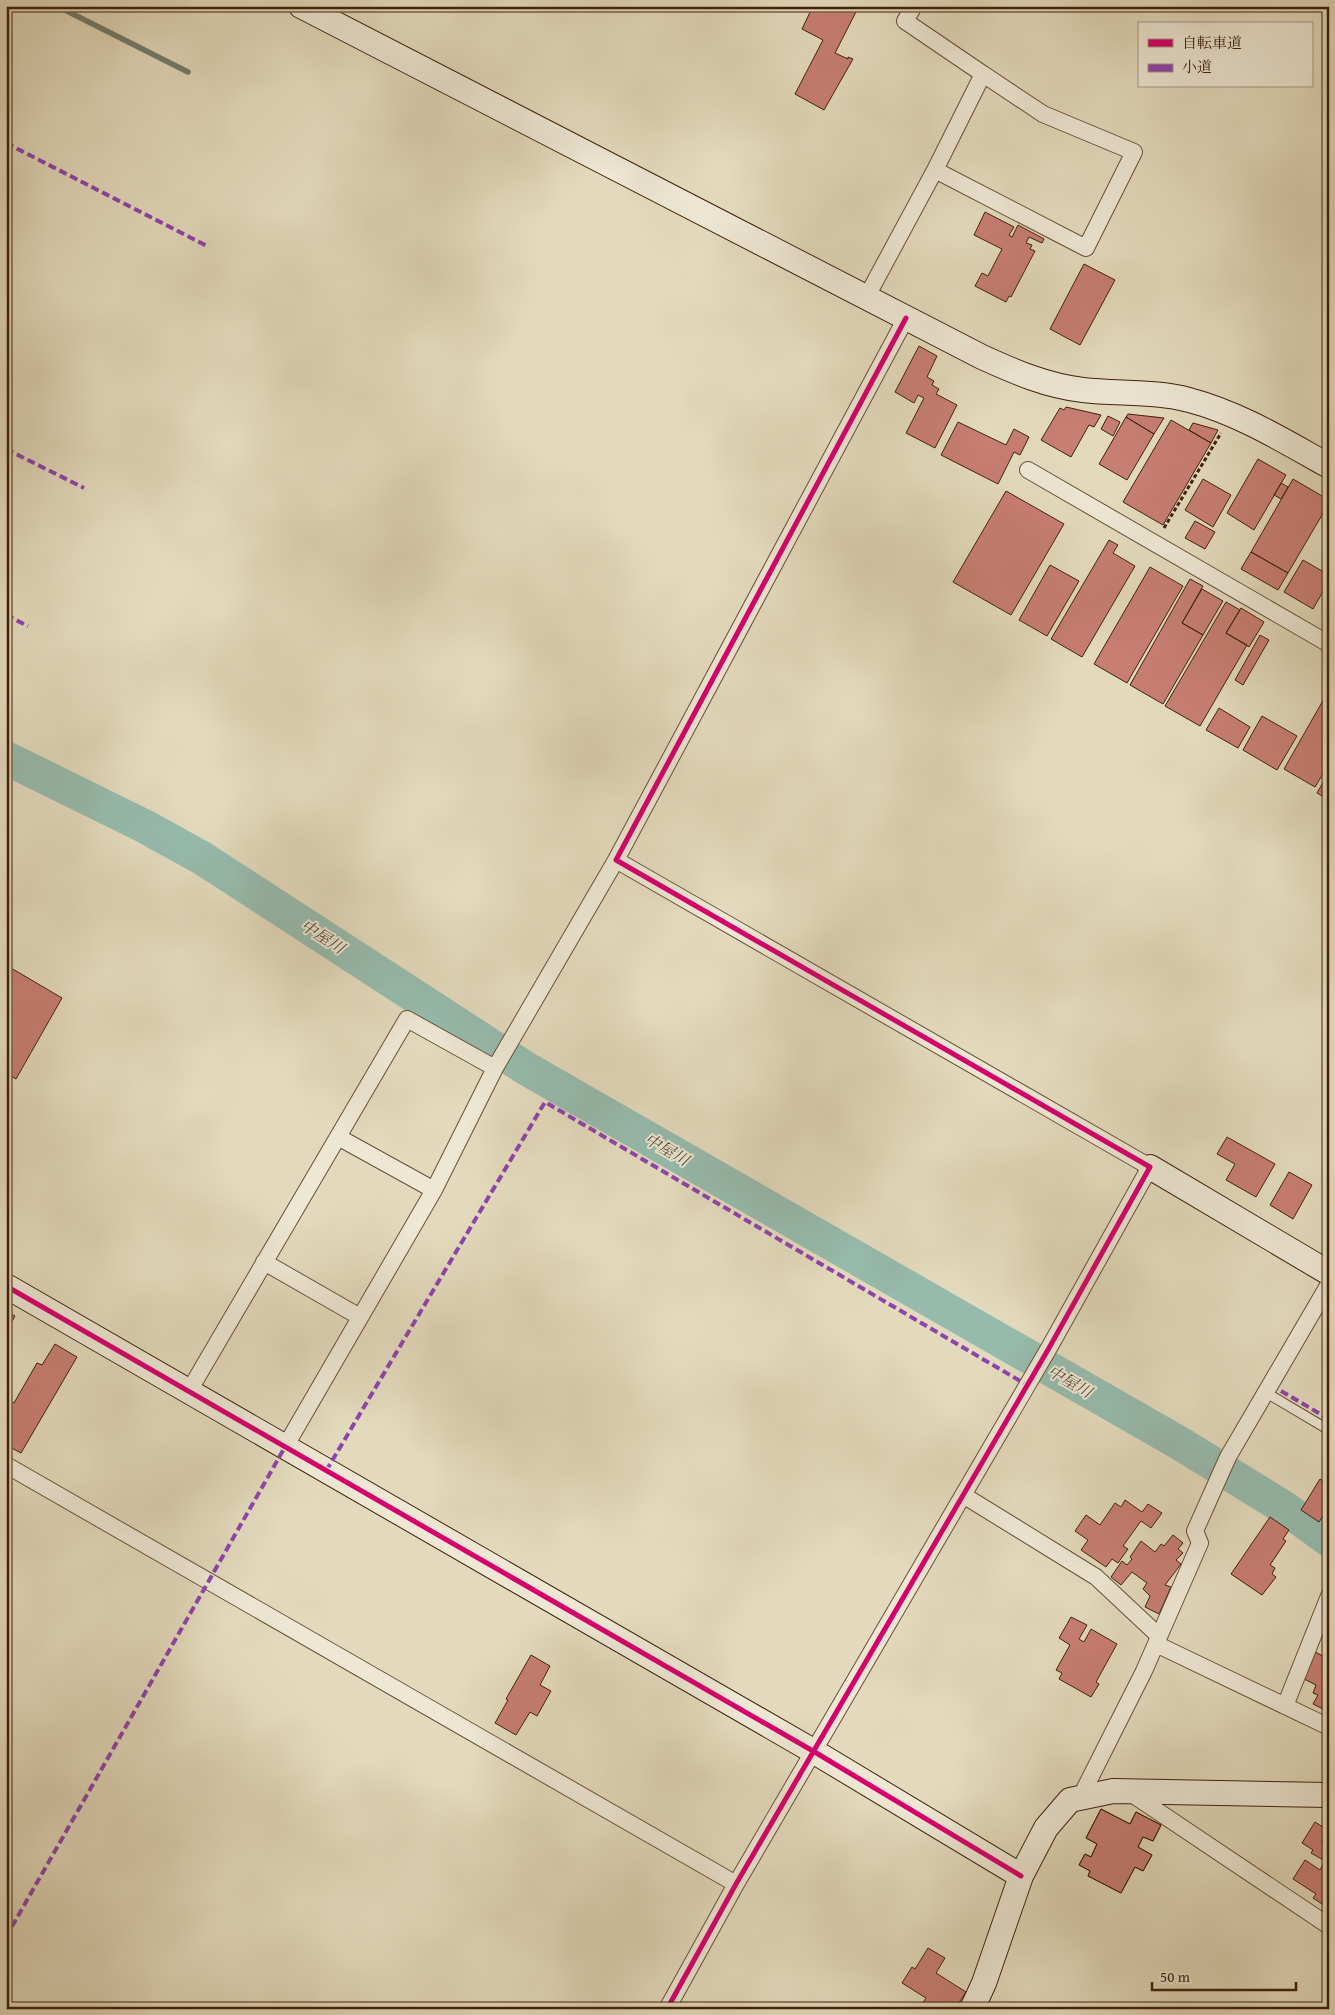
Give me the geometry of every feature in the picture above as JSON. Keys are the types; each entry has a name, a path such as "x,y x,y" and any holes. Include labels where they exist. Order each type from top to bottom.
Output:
{"street":[{"path":"301,6 982,357 1051,384 1081,390 1187,399 1231,415 1329,466"},
{"path":"914,6 905,21 983,74 1044,114 1134,152 1086,248 934,170"},
{"path":"866,298 983,74"},
{"path":"285,1447 434,1190 497,1065 616,860 906,318"},
{"path":"1028,470 1329,644"},
{"path":"616,860 1150,1167 1329,1273"},
{"path":"189,1391 407,1019 497,1065"},
{"path":"338,1137 434,1190"},
{"path":"667,2009 736,1884 1049,1348 1150,1167"},
{"path":"264,1262 360,1317"},
{"path":"1080,1798 1157,1640 1200,1543 1195,1531 1228,1457 1329,1284"},
{"path":"6,1286 813,1751 1021,1876"},
{"path":"6,1465 736,1884"},
{"path":"963,1495 1096,1577 1157,1640 1329,1727"},
{"path":"1285,1706 1329,1596"},
{"path":"972,2009 984,1983 1021,1876 1046,1828 1070,1800 1113,1791 1329,1795"},
{"path":"1128,1791 1329,1926"}],"lane":[{"path":"1265,1392 1329,1430"}],"path":[{"path":"1155,544 1231,415"}],"building":[{"path":"813,6 859,6 835,53 848,59 848,57 853,59 824,110 795,94 823,40 802,29"},
{"path":"985,212 1014,227 1009,235 1012,237 1018,225 1044,239 1042,243 1029,237 1026,243 1032,245 1030,249 1035,251 1011,297 1009,296 1006,302 975,286 982,273 988,276 1002,249 974,235"},
{"path":"1084,264 1115,280 1080,345 1050,329"},
{"path":"919,346 937,356 927,377 934,381 932,385 939,389 936,394 957,405 935,448 906,433 924,398 918,395 914,403 895,392"},
{"path":"1066,407 1101,415 1094,427 1089,425 1071,457 1041,440 1060,408 1064,410"},
{"path":"1128,414 1164,418 1154,434 1126,417"},
{"path":"1108,416 1120,422 1113,436 1101,429"},
{"path":"1126,417 1154,434 1127,480 1099,464"},
{"path":"1171,420 1211,443 1163,525 1123,502"},
{"path":"958,422 1006,445 1014,429 1029,437 1020,455 1014,452 998,484 941,455"},
{"path":"1193,423 1218,430 1211,443 1189,430"},
{"path":"1258,459 1286,475 1254,530 1227,513"},
{"path":"1203,479 1231,495 1213,527 1185,510"},
{"path":"1293,479 1329,500 1329,503 1288,573 1251,552"},
{"path":"1281,483 1288,487 1281,499 1274,495"},
{"path":"1006,491 1064,524 1011,615 953,582"},
{"path":"1195,521 1215,532 1205,549 1185,538"},
{"path":"1109,540 1118,545 1113,553 1135,566 1082,657 1051,639"},
{"path":"1251,552 1288,573 1278,590 1241,569"},
{"path":"1303,560 1329,575 1329,581 1313,609 1284,592"},
{"path":"1050,565 1079,581 1047,636 1019,620"},
{"path":"1150,567 1183,586 1127,683 1094,664"},
{"path":"1190,579 1203,586 1182,623 1203,635 1163,704 1130,685"},
{"path":"1202,589 1223,601 1203,635 1182,623"},
{"path":"1226,602 1240,610 1226,633 1247,645 1200,726 1165,706"},
{"path":"1241,608 1264,622 1249,647 1226,633"},
{"path":"1260,635 1269,640 1243,685 1235,680"},
{"path":"1329,690 1329,764 1315,787 1284,769"},
{"path":"1219,708 1250,727 1238,748 1206,730"},
{"path":"1262,716 1297,736 1277,770 1243,750"},
{"path":"1329,772 1329,800 1317,793"},
{"path":"11,968 62,998 16,1079 6,1073 6,969 9,971"},
{"path":"1227,1137 1275,1164 1256,1197 1226,1180 1235,1164 1217,1154"},
{"path":"1289,1172 1312,1185 1293,1219 1270,1205"},
{"path":"6,1311 15,1316 6,1332"},
{"path":"55,1344 77,1357 21,1453 6,1445 6,1398 14,1403 37,1363 42,1365"},
{"path":"1320,1479 1329,1484 1329,1507 1319,1522 1301,1510"},
{"path":"1125,1500 1142,1512 1148,1504 1162,1513 1151,1528 1141,1521 1123,1546 1128,1549 1118,1563 1112,1559 1106,1567 1081,1550 1088,1540 1075,1531 1086,1515 1100,1525 1115,1503 1121,1507"},
{"path":"1270,1517 1289,1530 1283,1539 1286,1541 1270,1565 1275,1568 1272,1574 1276,1577 1262,1595 1231,1574"},
{"path":"1173,1535 1183,1543 1178,1549 1183,1553 1176,1560 1181,1564 1165,1585 1171,1587 1159,1614 1145,1607 1150,1596 1143,1589 1147,1583 1132,1572 1121,1585 1111,1577 1122,1561 1127,1565 1132,1559 1130,1557 1141,1541 1155,1552 1161,1544 1164,1546"},
{"path":"1071,1617 1087,1625 1079,1639 1084,1642 1091,1629 1117,1644 1096,1682 1099,1684 1091,1697 1059,1679 1062,1673 1056,1670 1070,1645 1059,1638"},
{"path":"1315,1652 1329,1659 1329,1712 1313,1704 1318,1695 1313,1693 1316,1685 1302,1678"},
{"path":"531,1655 550,1666 540,1685 551,1691 537,1716 530,1712 516,1735 495,1723 508,1700 506,1699"},
{"path":"1101,1809 1130,1824 1136,1812 1161,1825 1153,1841 1143,1837 1138,1847 1152,1855 1143,1871 1135,1867 1121,1893 1088,1876 1090,1871 1079,1865 1085,1854 1091,1857 1097,1844 1086,1838"},
{"path":"1101,1809 1130,1824 1136,1812 1161,1825 1153,1841 1143,1837 1138,1847 1152,1855 1143,1871 1135,1867 1121,1893 1088,1876 1090,1871 1079,1865 1085,1854 1091,1857 1097,1844 1086,1838"},
{"path":"1315,1822 1329,1831 1322,1842 1329,1846 1328,1908 1313,1898 1316,1894 1293,1879 1305,1860 1320,1870 1325,1861 1311,1853 1313,1850 1302,1843"},
{"path":"928,1948 945,1958 936,1973 966,1992 955,2009 919,2009 926,1998 902,1983 912,1967 915,1969"}],"waterway":[{"path":"57,6 188,72"},
{"name":"中屋川","path":"6,758 144,826 202,858 527,1069 1181,1444 1286,1509 1329,1540"}],"marked path":[{"path":"6,143 209,247"},
{"path":"6,449 84,488"},
{"path":"6,615 28,626"},
{"path":"326,1471 545,1102 1027,1385"},
{"path":"1281,1391 1329,1419"},
{"path":"6,1937 285,1447"}],"cycle path":[{"path":"667,2009 736,1884 1049,1348 1150,1167 616,860 906,318"},
{"path":"6,1286 813,1751 1021,1876"}]}
